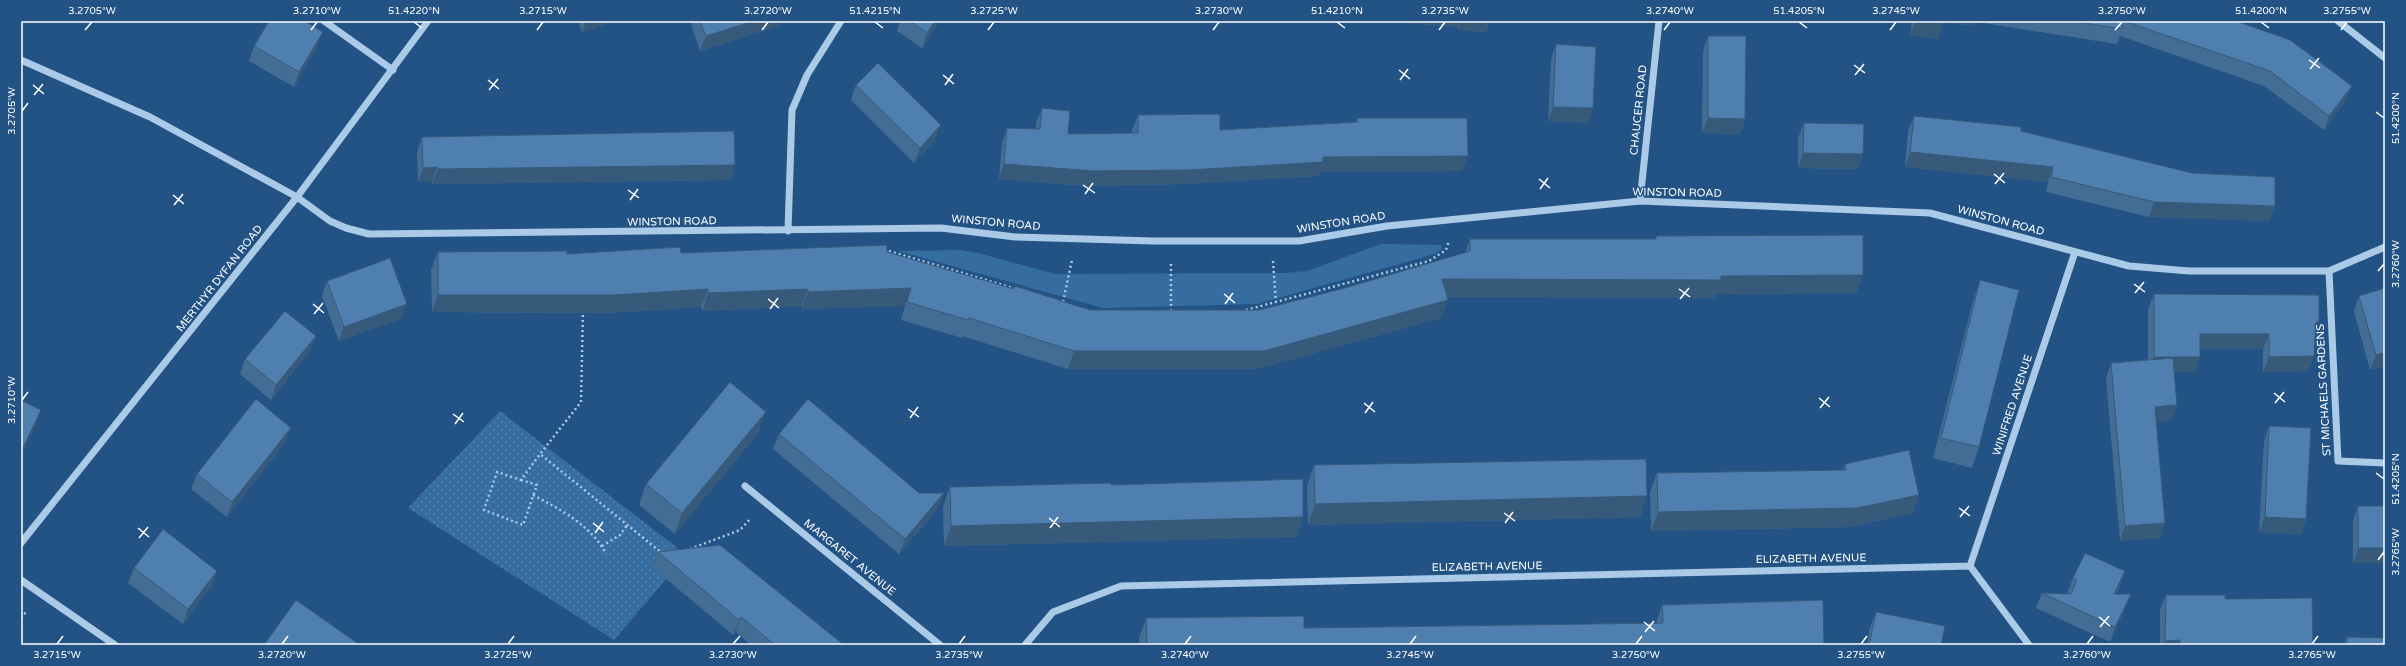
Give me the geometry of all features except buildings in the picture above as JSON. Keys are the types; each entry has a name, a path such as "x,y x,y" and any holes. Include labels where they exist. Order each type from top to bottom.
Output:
{"street":[{"path":"324,21 393,70"},
{"name":"MERTHYR DYFAN ROAD","path":"21,543 297,197 428,21"},
{"path":"788,231 792,110 807,75 841,21"},
{"name":"CHAUCER ROAD","path":"1640,201 1659,21"},
{"path":"2338,21 2385,58"},
{"name":"WINSTON ROAD","path":"21,60 150,117 297,197 330,221 346,228 369,234 788,231 941,228 1015,237 1171,241 1299,241 1387,226 1640,201 1930,213 2129,266 2189,271 2329,271 2385,247"},
{"name":"WINIFRED AVENUE","path":"1970,566 2075,252"},
{"name":"ST MICHAELS GARDENS","path":"2329,271 2338,461 2385,463"},
{"name":"MARGARET AVENUE","path":"745,486 940,645"},
{"path":"1970,566 2029,645"},
{"name":"ELIZABETH AVENUE","path":"1025,645 1053,612 1121,586 1970,566"},
{"path":"21,580 115,645"}],"path":[{"path":"1240,312 1429,261 1446,250 1459,219"},
{"path":"863,230 892,253 1019,290"},
{"path":"1064,302 1076,239"},
{"path":"1171,241 1171,311"},
{"path":"1272,241 1276,303"},
{"path":"1056,300 1070,304"},
{"path":"521,480 581,402 584,302"},
{"path":"1163,311 1179,311"},
{"path":"540,454 667,557"},
{"path":"497,472 521,480 537,485 523,525 484,510 497,472"},
{"path":"534,495 565,512 585,528 602,546 606,554"},
{"path":"682,552 740,530 765,501"},
{"path":"602,546 620,535 627,525"}],"shaded area":[{"path":"1381,244 1441,245 1442,249 1435,254 1257,304 1103,308 898,251 959,250 978,253 1055,274 1284,273 1307,271"},
{"path":"500,411 675,546 684,558 614,640 408,508"}]}
